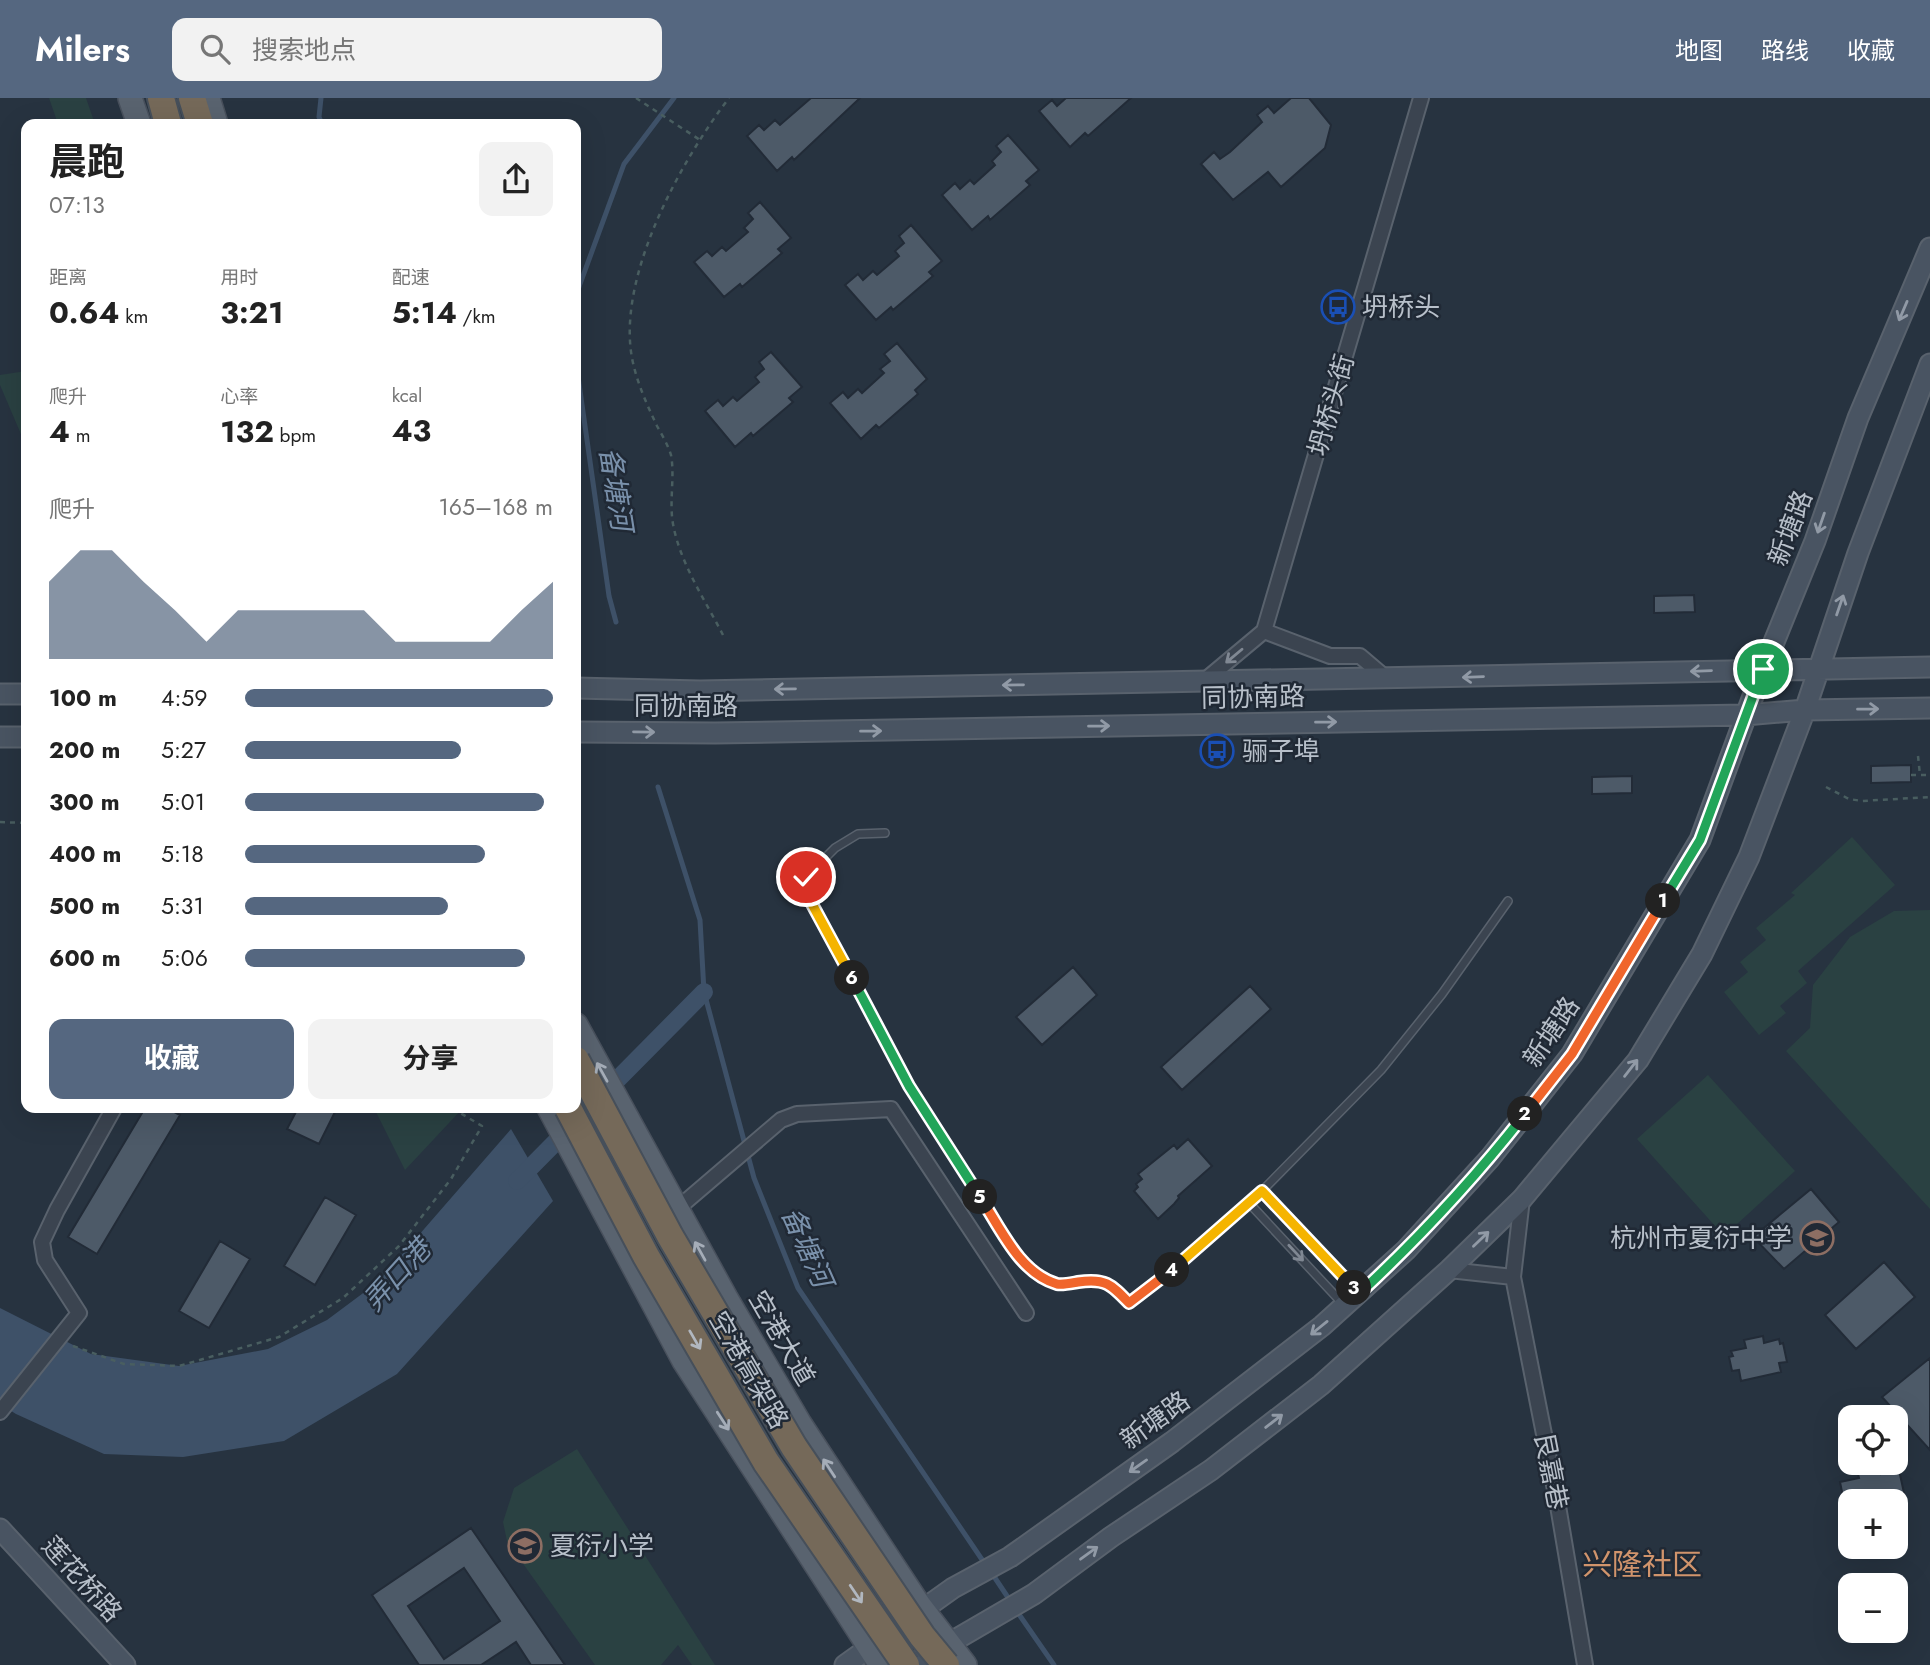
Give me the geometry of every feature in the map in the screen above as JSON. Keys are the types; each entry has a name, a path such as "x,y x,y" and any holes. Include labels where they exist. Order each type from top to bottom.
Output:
{"highway":[{"path":"161,98 167,119"},
{"path":"192,98 198,119"},
{"name":"空港高架路","path":"581,1069 670,1236 794,1447 922,1636 947,1654"},
{"name":"空港高架路","path":"571,1113 646,1256 766,1462 906,1665"}],"main road":[{"path":"130,98 136,119"},
{"path":"208,98 214,119"},
{"name":"新塘路","path":"845,1665 875,1657 923,1610 1010,1557 1172,1441 1352,1300 1406,1250 1490,1158 1572,1054 1700,840 1745,715 1815,541 1858,418 1930,248"},
{"path":"912,1665 947,1654 999,1614 1034,1594 1111,1537 1211,1470 1321,1385 1449,1270 1522,1199 1638,1060 1702,954 1749,857 1805,710 1858,553 1930,365"},
{"name":"同协南路","path":"581,688 700,691 1930,667"},
{"path":"0,694 21,694"},
{"name":"同协南路","path":"581,732 729,733 1745,715 1805,710 1930,708"},
{"path":"0,737 21,737"},
{"name":"空港大道","path":"581,1035 800,1424 923,1610 947,1654 965,1665"},
{"path":"551,1113 684,1361 875,1657"},
{"name":"莲花桥路","path":"0,1529 125,1665"}],"street":[{"name":"坍桥头街","path":"1265,631 1421,98"},
{"path":"1203,682 1265,631 1330,656 1360,656 1387,679"},
{"path":"677,1209 780,1120 797,1114 891,1109 1026,1313"},
{"path":"0,1412 79,1313 45,1260 42,1242 111,1113"},
{"name":"艮嘉巷","path":"1522,1199 1513,1277 1557,1500 1585,1665"},
{"path":"1449,1270 1513,1277"}],"lane":[{"path":"885,833 858,834 835,848 806,877 805,891 909,1086 1020,1260 1042,1277 1059,1284 1098,1279 1112,1286 1129,1303 1183,1262 1262,1191 1381,1070 1442,995 1508,901"},
{"path":"1262,1191 1352,1300"},
{"path":"1249,1202 1352,1300"}],"path":[{"path":"636,98 700,140"},
{"path":"723,635 681,553 673,524 670,453 640,387 630,343 634,297 650,236 700,140 729,98"},
{"path":"1918,756 1920,775"},
{"path":"1911,775 1930,775"},
{"path":"1826,787 1849,799 1862,801 1930,797"},
{"path":"0,822 21,823"},
{"path":"57,1340 124,1364 179,1366 279,1337 343,1298 399,1245 451,1179 482,1126 460,1113"}],"green space":[{"path":"49,98 86,98 93,119 56,119"},
{"path":"21,372 21,434 0,385 0,375"},
{"path":"1852,837 1895,885 1798,971 1807,983 1780,1006 1786,1013 1759,1035 1724,992 1748,972 1740,962 1766,940 1756,928 1795,895 1791,893"},
{"path":"1930,910 1930,1209 1786,1051 1810,1028 1813,985 1850,937 1894,911"},
{"path":"1708,1075 1795,1171 1724,1236 1637,1139"},
{"path":"376,1113 458,1113 405,1170"},
{"path":"577,1449 715,1665 692,1665 678,1645 661,1665 595,1665 507,1541 503,1522 514,1488"}],"water":[{"path":"511,1129 553,1201 397,1374 284,1441 183,1457 104,1454 0,1404 0,1308 91,1354 179,1366 268,1349 327,1320 378,1282"}],"building":[{"path":"811,98 860,98 794,160 792,157 777,171 747,136 759,125 764,130 775,120 780,125"},
{"path":"1066,98 1131,98 1088,136 1085,133 1070,147 1039,111 1052,100 1057,106"},
{"path":"1291,98 1309,98 1331,125 1325,148 1281,187 1268,172 1233,200 1201,164 1214,152 1220,159 1230,152 1262,122 1257,115 1268,106 1274,113"},
{"path":"1008,135 1039,170 1026,181 1030,185 990,220 988,216 972,230 942,195 955,183 960,189 970,180 974,184 995,165 992,161 1001,152 996,146"},
{"path":"760,202 791,238 778,249 782,253 742,287 740,284 724,297 694,262 707,251 712,256 722,247 726,251 748,232 744,228 753,219 748,213"},
{"path":"911,225 942,261 929,272 933,276 893,310 891,307 876,320 845,285 858,274 863,280 873,271 877,275 899,256 895,251 904,243 899,236"},
{"path":"897,343 927,379 915,390 918,394 879,428 876,425 861,439 830,403 843,392 848,398 858,389 862,393 884,373 880,369 890,361 884,354"},
{"path":"771,352 802,387 789,398 793,402 753,436 751,433 735,447 705,411 718,400 723,406 733,397 737,401 759,382 755,377 764,369 759,362"},
{"path":"1694,595 1695,612 1654,613 1654,596"},
{"path":"1911,765 1911,782 1871,783 1871,766"},
{"path":"1632,776 1632,793 1592,794 1592,777"},
{"path":"1073,967 1097,995 1042,1045 1016,1017"},
{"path":"1250,986 1271,1009 1182,1090 1161,1067"},
{"path":"142,1113 180,1115 97,1254 68,1237"},
{"path":"295,1113 334,1113 319,1144 287,1129"},
{"path":"1188,1139 1212,1166 1178,1196 1174,1204 1158,1219 1134,1191 1138,1187 1136,1184 1142,1179 1138,1174 1174,1145 1177,1149"},
{"path":"1811,1189 1839,1222 1784,1269 1753,1237"},
{"path":"325,1197 356,1215 315,1285 284,1266"},
{"path":"220,1241 250,1259 209,1328 179,1311"},
{"path":"1884,1262 1915,1297 1856,1349 1825,1315"},
{"path":"1763,1336 1764,1343 1779,1339 1780,1344 1783,1343 1787,1362 1779,1363 1781,1372 1741,1381 1739,1370 1732,1371 1729,1357 1733,1356 1731,1351 1746,1348 1744,1340"},
{"path":"1930,1358 1930,1450 1908,1426 1908,1405 1889,1405 1882,1397"},
{"path":"1858,1475 1900,1475 1903,1489 1841,1489 1840,1482 1859,1478"},
{"path":"471,1528 565,1665 531,1665 516,1642 481,1665 419,1665 372,1595","holes":["464,1568 500,1621 444,1659 408,1606"]}],"waterway":[{"name":"备塘河","path":"320,119 321,98"},
{"path":"581,281 624,164 674,98"},
{"name":"备塘河","path":"581,397 609,596 616,622"},
{"name":"备塘河","path":"658,787 700,920 704,992 754,1178 798,1288 985,1564"},
{"name":"弄口港","path":"517,1181 704,992"},
{"name":"备塘河","path":"991,1572 1011,1602"},
{"name":"备塘河","path":"1016,1610 1054,1665"}],"place":[{"name":"坍桥头","path":"1338,307"},
{"name":"骊子埠","path":"1217,751"},
{"name":"杭州市夏衍中学","path":"1817,1238"},
{"name":"夏衍小学","path":"525,1546"}],"district":[{"name":"兴隆社区","path":"1642,1564"}],"route":[{"path":"806,877 805,891 909,1086 1020,1260 1042,1277 1059,1284 1098,1279 1112,1286 1129,1303 1183,1262 1262,1191 1359,1294 1406,1250 1490,1158 1572,1054 1700,840 1763,669"}]}
